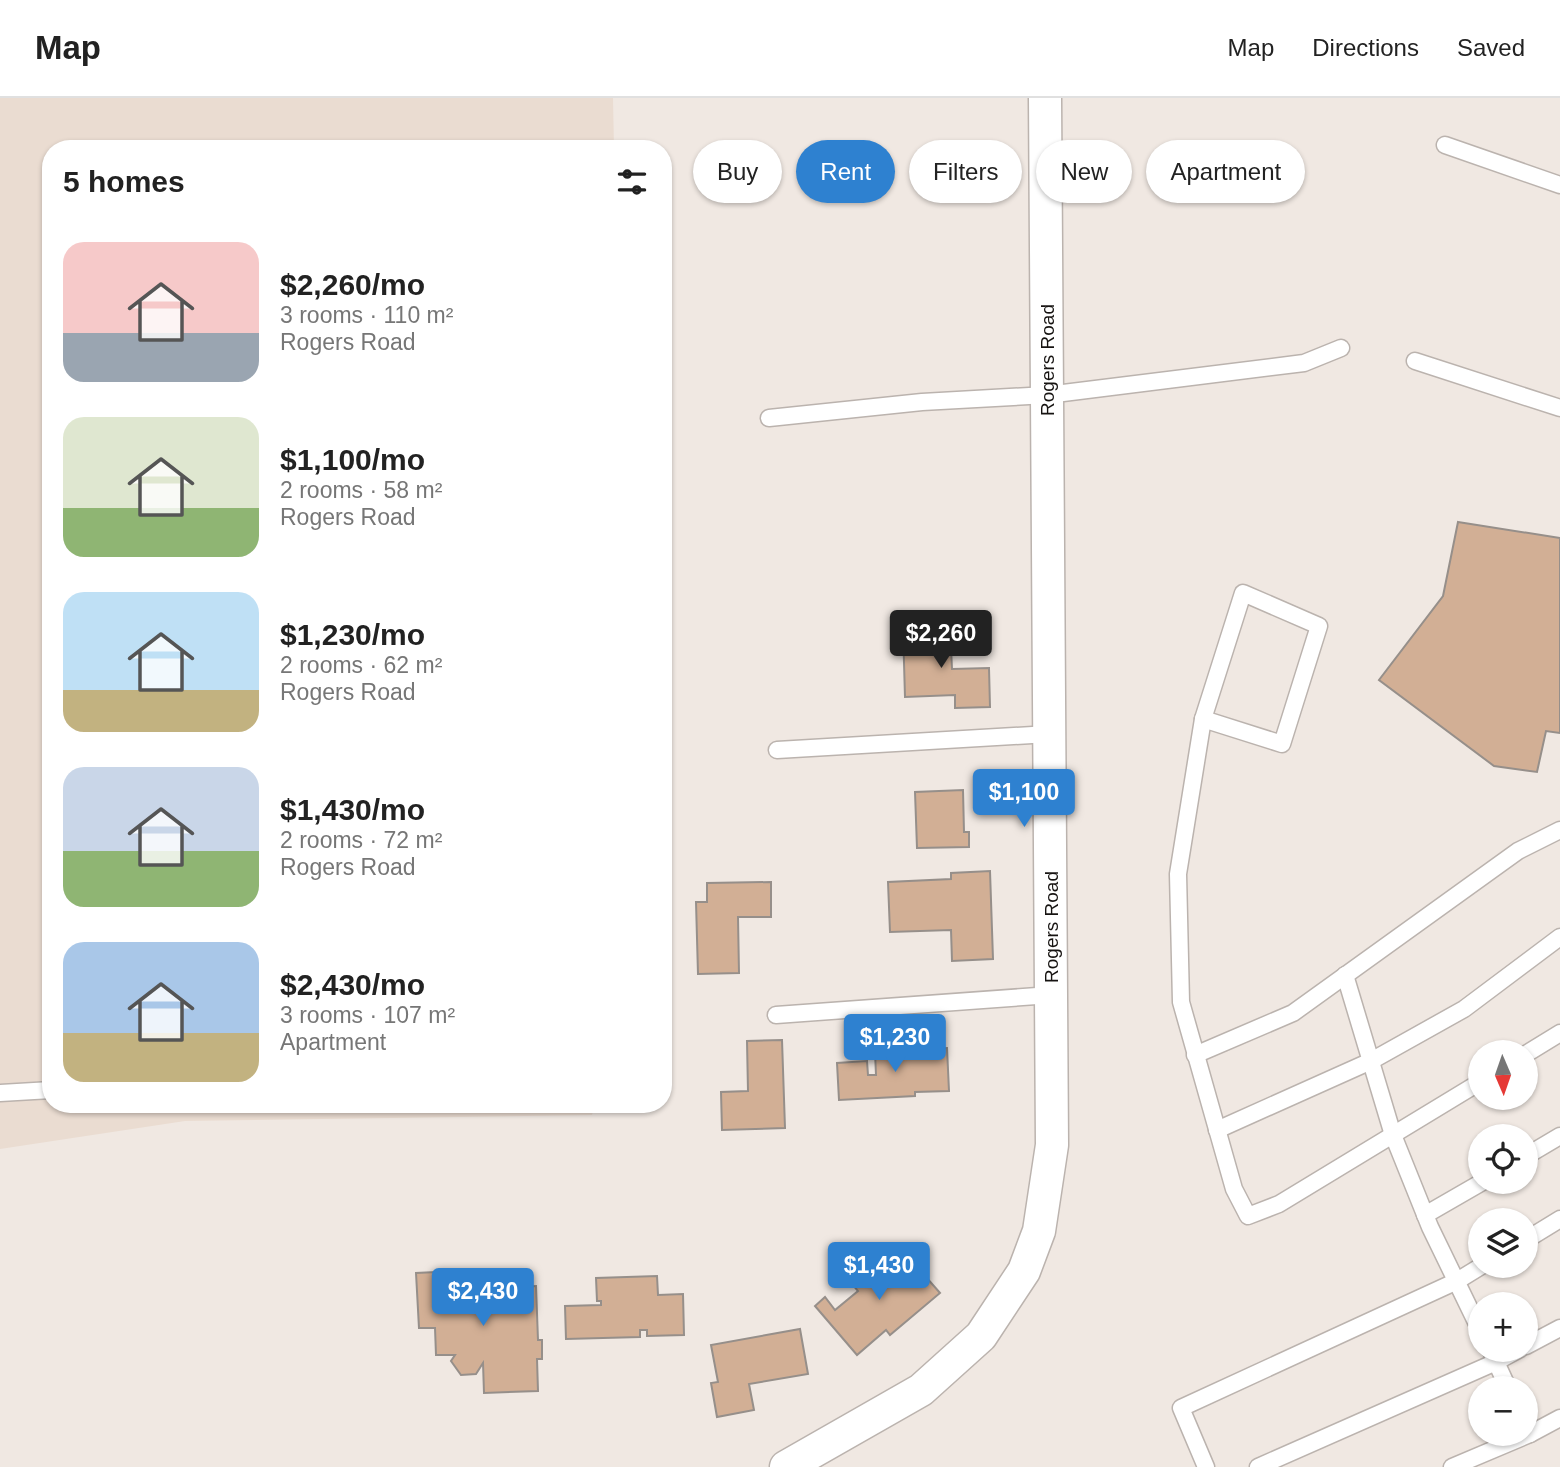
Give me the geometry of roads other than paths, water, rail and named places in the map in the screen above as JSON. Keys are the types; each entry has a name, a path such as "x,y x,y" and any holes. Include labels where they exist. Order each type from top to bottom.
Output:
{"street":[{"name":"Rogers Road","path":"786,1467 921,1390 981,1336 1024,1271 1039,1231 1052,1144 1045,98"}],"lane":[{"path":"1445,145 1560,186"},
{"path":"769,418 922,402 1047,395 1304,363 1342,348"},
{"path":"1415,360 1560,408"},
{"path":"1203,719 1282,744 1319,626 1243,593 1203,719 1178,874 1181,1002 1234,1189 1248,1216 1279,1204 1468,1089"},
{"path":"777,750 1049,733"},
{"path":"1195,1055 1293,1013 1518,851 1560,830"},
{"path":"1217,1130 1371,1061 1464,1009 1560,937"},
{"path":"1345,975 1393,1135 1425,1215 1468,1304"},
{"path":"776,1016 1051,995"},
{"path":"1538,1047 1560,1033"},
{"path":"0,1093 42,1091"},
{"path":"1538,1149 1560,1136"},
{"path":"1425,1215 1468,1190"},
{"path":"1538,1233 1560,1219"},
{"path":"1206,1467 1181,1408 1468,1274"},
{"path":"1538,1340 1560,1328"},
{"path":"1258,1467 1480,1362"},
{"path":"1538,1426 1560,1418"},
{"path":"1452,1467 1495,1446"}]}
